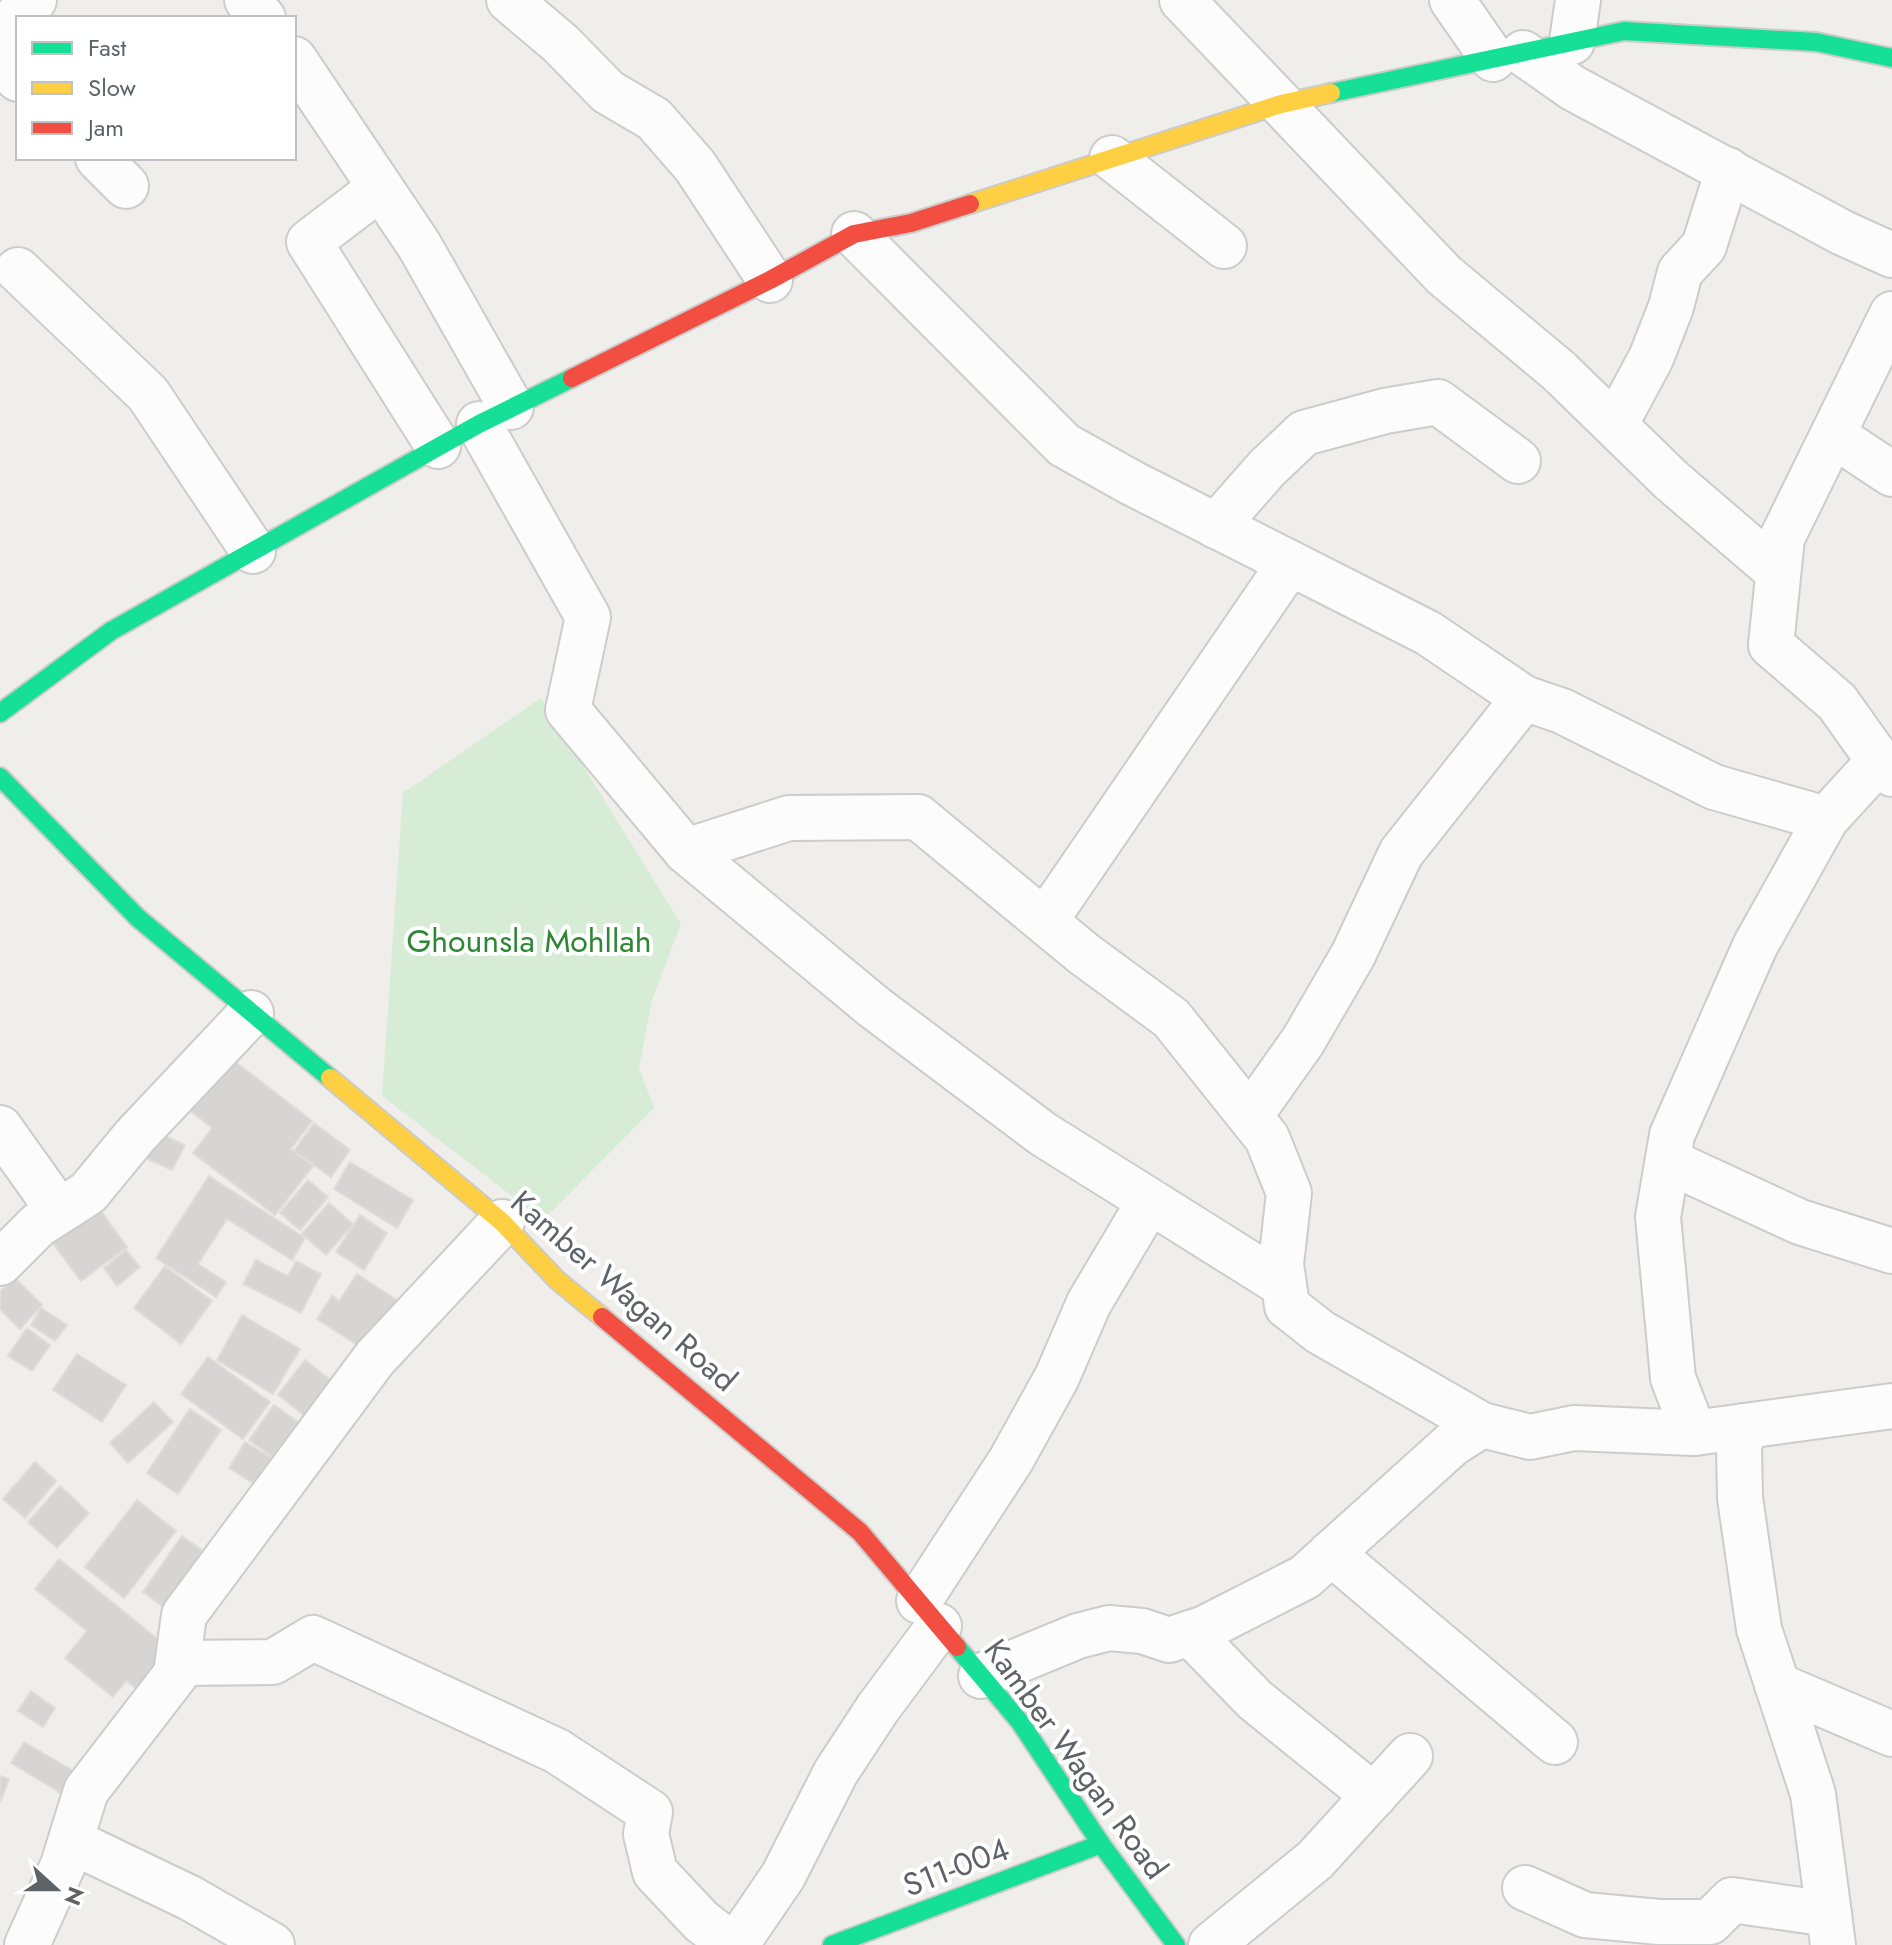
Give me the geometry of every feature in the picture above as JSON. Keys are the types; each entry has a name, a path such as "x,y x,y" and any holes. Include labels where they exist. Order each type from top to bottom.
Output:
{"main road":[{"path":"0,713 111,631 438,446 770,280 854,234 911,223 1281,104 1508,56 1575,21 1624,31 1816,42 1892,58"},
{"name":"Kamber Wagan Road","path":"0,777 138,918 502,1222 557,1280 860,1532 1020,1722 1101,1844 1176,1945"},
{"name":"S11-004","path":"832,1945 1101,1844"}],"street":[{"path":"18,16 34,0"},
{"path":"247,0 261,16"},
{"path":"509,0 560,43 608,92 654,119 695,166 770,280"},
{"path":"1182,0 1444,275 1559,371 1671,480 1777,571"},
{"path":"1452,0 1508,56 1843,233 1892,255"},
{"path":"0,33 16,17"},
{"path":"0,61 16,77"},
{"path":"296,62 419,245 588,617 568,710 686,851 874,1007 1043,1134 1282,1284"},
{"path":"1112,158 1224,246"},
{"path":"1615,425 1651,358 1671,307 1680,272 1704,246 1728,170"},
{"path":"380,188 309,242 438,446"},
{"path":"854,234 1064,445 1428,633 1524,698 1562,711 1714,787 1826,819"},
{"path":"18,270 148,394 253,551"},
{"path":"1694,1433 1673,1378 1659,1232 1658,1217 1672,1135 1755,946 1826,819 1886,768 1837,702 1771,645 1782,538 1892,314"},
{"path":"1216,526 1267,468 1304,433 1385,411 1438,402 1518,461"},
{"path":"1833,435 1892,474"},
{"path":"1045,921 1290,563"},
{"path":"1250,1116 1325,1005 1353,955 1401,853 1524,698"},
{"path":"686,851 789,818 918,817 1084,954 1171,1018 1267,1138 1289,1193 1281,1264 1287,1306 1320,1332 1482,1425 1530,1437 1574,1428 1694,1433 1890,1397"},
{"path":"0,1263 38,1225 88,1193 135,1136 251,1013"},
{"path":"0,1128 59,1211"},
{"path":"1668,1161 1800,1222 1892,1251"},
{"path":"178,1663 273,1662 313,1638 557,1751 650,1812 646,1834 655,1872 701,1921 734,1945 783,1876 836,1772 878,1708 1057,1377 1089,1303 1149,1202"},
{"path":"27,1945 71,1841 86,1791 176,1674 184,1615 375,1358 502,1222"},
{"path":"981,1676 1078,1636 1109,1628 1142,1631 1169,1640 1190,1633 1305,1577 1452,1444 1482,1425"},
{"path":"1525,1888 1574,1930 1659,1922 1710,1922 1732,1900 1831,1930 1813,1794 1759,1629 1740,1498 1739,1448 1744,1426"},
{"path":"1331,1553 1555,1742"},
{"path":"1190,1633 1255,1700 1374,1796"},
{"path":"1777,1685 1892,1734"},
{"path":"1211,1945 1315,1860 1410,1756"},
{"path":"71,1841 190,1898 272,1945"}],"green space":[{"name":"Ghounsla Mohllah","path":"541,698 681,924 652,1000 639,1068 654,1108 543,1220 382,1096 403,793"}],"building":[{"path":"228,1056 312,1121 291,1149 313,1166 275,1215 193,1153 212,1128 188,1109"},
{"path":"314,1123 350,1150 331,1177 294,1151"},
{"path":"157,1132 185,1145 172,1170 145,1158"},
{"path":"350,1162 413,1200 397,1228 334,1189"},
{"path":"209,1176 305,1238 292,1260 227,1219 198,1264 226,1282 216,1297 156,1258"},
{"path":"308,1180 328,1197 300,1230 280,1213"},
{"path":"329,1203 353,1224 326,1255 302,1234"},
{"path":"96,1204 127,1247 81,1281 49,1238"},
{"path":"360,1215 387,1233 364,1270 336,1252"},
{"path":"126,1250 140,1267 117,1286 104,1268"},
{"path":"256,1260 288,1276 296,1261 321,1274 301,1313 243,1284"},
{"path":"165,1266 212,1301 181,1344 134,1308"},
{"path":"357,1274 401,1303 368,1352 317,1319 332,1296 339,1301"},
{"path":"14,1277 42,1305 20,1329 0,1309 0,1292"},
{"path":"41,1308 67,1325 55,1341 31,1325"},
{"path":"242,1315 300,1349 273,1394 217,1360"},
{"path":"27,1328 50,1345 32,1371 8,1356"},
{"path":"77,1354 126,1385 102,1422 53,1390"},
{"path":"208,1357 270,1402 243,1439 181,1394"},
{"path":"305,1360 338,1386 310,1420 278,1395"},
{"path":"154,1402 173,1422 128,1463 110,1443"},
{"path":"274,1405 305,1427 280,1462 249,1440"},
{"path":"190,1409 221,1430 178,1494 147,1473"},
{"path":"245,1442 278,1462 262,1489 229,1468"},
{"path":"35,1462 56,1481 25,1518 3,1499"},
{"path":"60,1486 89,1513 57,1548 28,1522"},
{"path":"137,1500 176,1531 124,1598 85,1567"},
{"path":"182,1536 216,1560 176,1616 143,1592"},
{"path":"59,1559 171,1650 139,1691 126,1681 113,1697 65,1658 87,1631 35,1589"},
{"path":"31,1691 55,1708 43,1727 18,1711"},
{"path":"24,1742 82,1776 69,1798 11,1763"},
{"path":"0,1776 9,1779 0,1803"}],"traffic: fast":[{"path":"1331,93 1624,31 1816,42 1892,58"},
{"path":"0,713 111,631 479,424 572,378"},
{"path":"0,777 138,918 330,1078"},
{"path":"957,1647 1020,1722 1101,1844 1176,1945"},
{"path":"832,1945 1101,1844"}],"traffic: slow":[{"path":"970,204 1281,104 1331,93"},
{"path":"330,1078 502,1222 557,1280 602,1317"}],"traffic: jam":[{"path":"572,378 770,280 854,234 911,223 970,204"},
{"path":"602,1317 860,1532 957,1647"}]}
